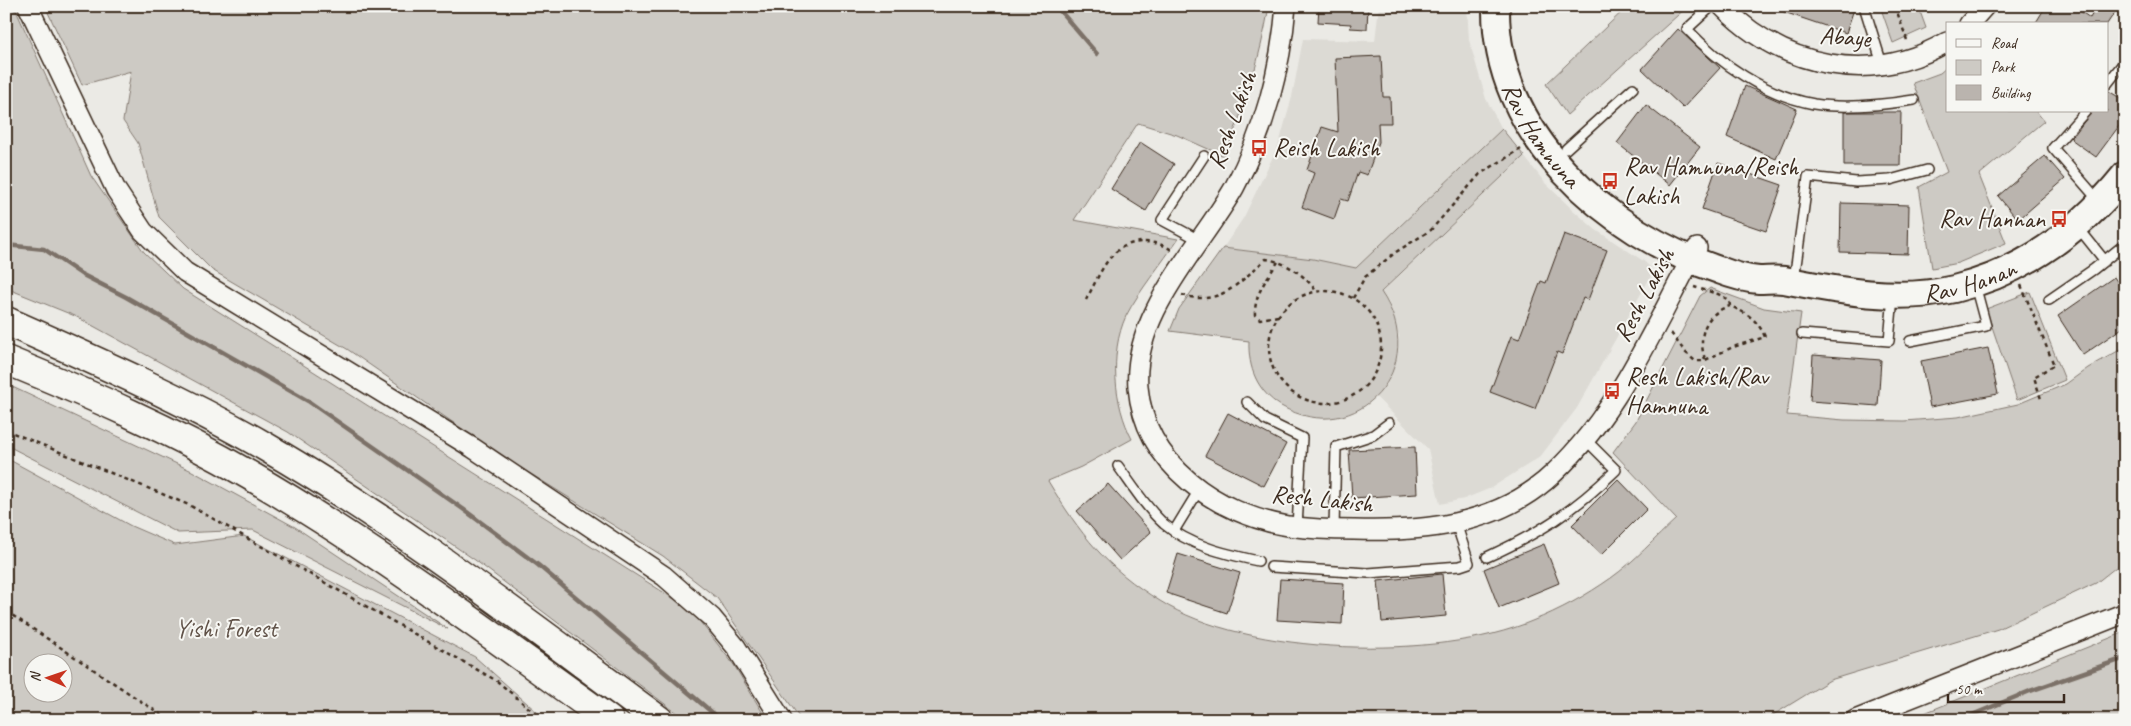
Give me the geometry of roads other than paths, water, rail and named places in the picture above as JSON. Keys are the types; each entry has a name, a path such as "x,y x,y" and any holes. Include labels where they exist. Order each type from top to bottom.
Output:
{"highway":[{"path":"6,321 90,358 266,447 352,500 434,556 659,720"},
{"path":"6,360 77,389 165,431 248,474 334,526 424,586 609,720"}],"street":[{"path":"28,6 116,190 143,232 185,272 472,448 664,576 712,618 730,640 782,720"},
{"name":"Resh Lakish","path":"1286,6 1278,62 1257,136 1234,189 1151,316 1143,337 1138,371 1138,390 1150,432 1178,474 1199,490 1239,512 1297,527 1418,530 1456,524 1479,517 1524,496 1560,466 1585,439 1613,402 1689,263"},
{"name":"Rav Hamnuna","path":"1496,6 1498,40 1503,63 1519,107 1559,168 1598,204 1689,263"},
{"name":"Rav Hamnuna","path":"1511,6 1514,40 1520,65 1544,118 1566,149 1615,197 1689,263"},
{"name":"Abaye","path":"1722,6 1740,24 1759,38 1808,60 1833,66 1882,64 1913,58 1946,42"},
{"path":"1971,22 1985,6"},
{"name":"Rav Hanan","path":"1689,263 1757,280 1787,281 1846,292 1918,295 1954,289 2014,268 2056,243 2100,203 2125,175"},
{"path":"1856,720 2125,613"}],"lane":[{"path":"1712,6 1687,29 1703,46 1727,65 1755,82 1787,96 1815,104 1886,104 1914,100"},
{"path":"1864,6 1882,64"},
{"path":"2108,83 2125,61"},
{"path":"1566,149 1633,88"},
{"path":"2085,112 2053,148 2100,203"},
{"path":"1201,241 1162,220 1204,156"},
{"path":"1787,281 1808,177 1856,182 1890,180 1927,170"},
{"path":"2077,225 2105,261"},
{"path":"2048,300 2105,261 2125,244"},
{"path":"1910,341 1986,326 1975,283"},
{"path":"1802,334 1889,341 1894,295"},
{"path":"1247,402 1265,420 1302,438 1297,527"},
{"path":"1334,529 1336,447 1373,435 1389,423"},
{"path":"1487,557 1552,524 1581,503 1616,470 1585,439"},
{"path":"1118,466 1151,510 1174,531 1210,548 1258,561"},
{"path":"1174,531 1199,490"},
{"path":"1271,567 1368,574 1422,570 1469,563 1456,524"}],"waterway":[{"path":"1056,6 1097,54"},
{"path":"6,245 44,249 81,274 126,297 308,401 463,509 538,565 721,720"},
{"path":"1960,720 2030,691 2125,658"}],"place":[{"name":"Reish Lakish","path":"1259,148"},
{"name":"Rav Hamnuna/Reish Lakish","path":"1610,181"},
{"name":"Rav Hannan","path":"2059,219"},
{"name":"Resh Lakish/Rav Hamnuna","path":"1612,391"}],"park label":[{"name":"Yishi Forest","path":"226,629"}]}
